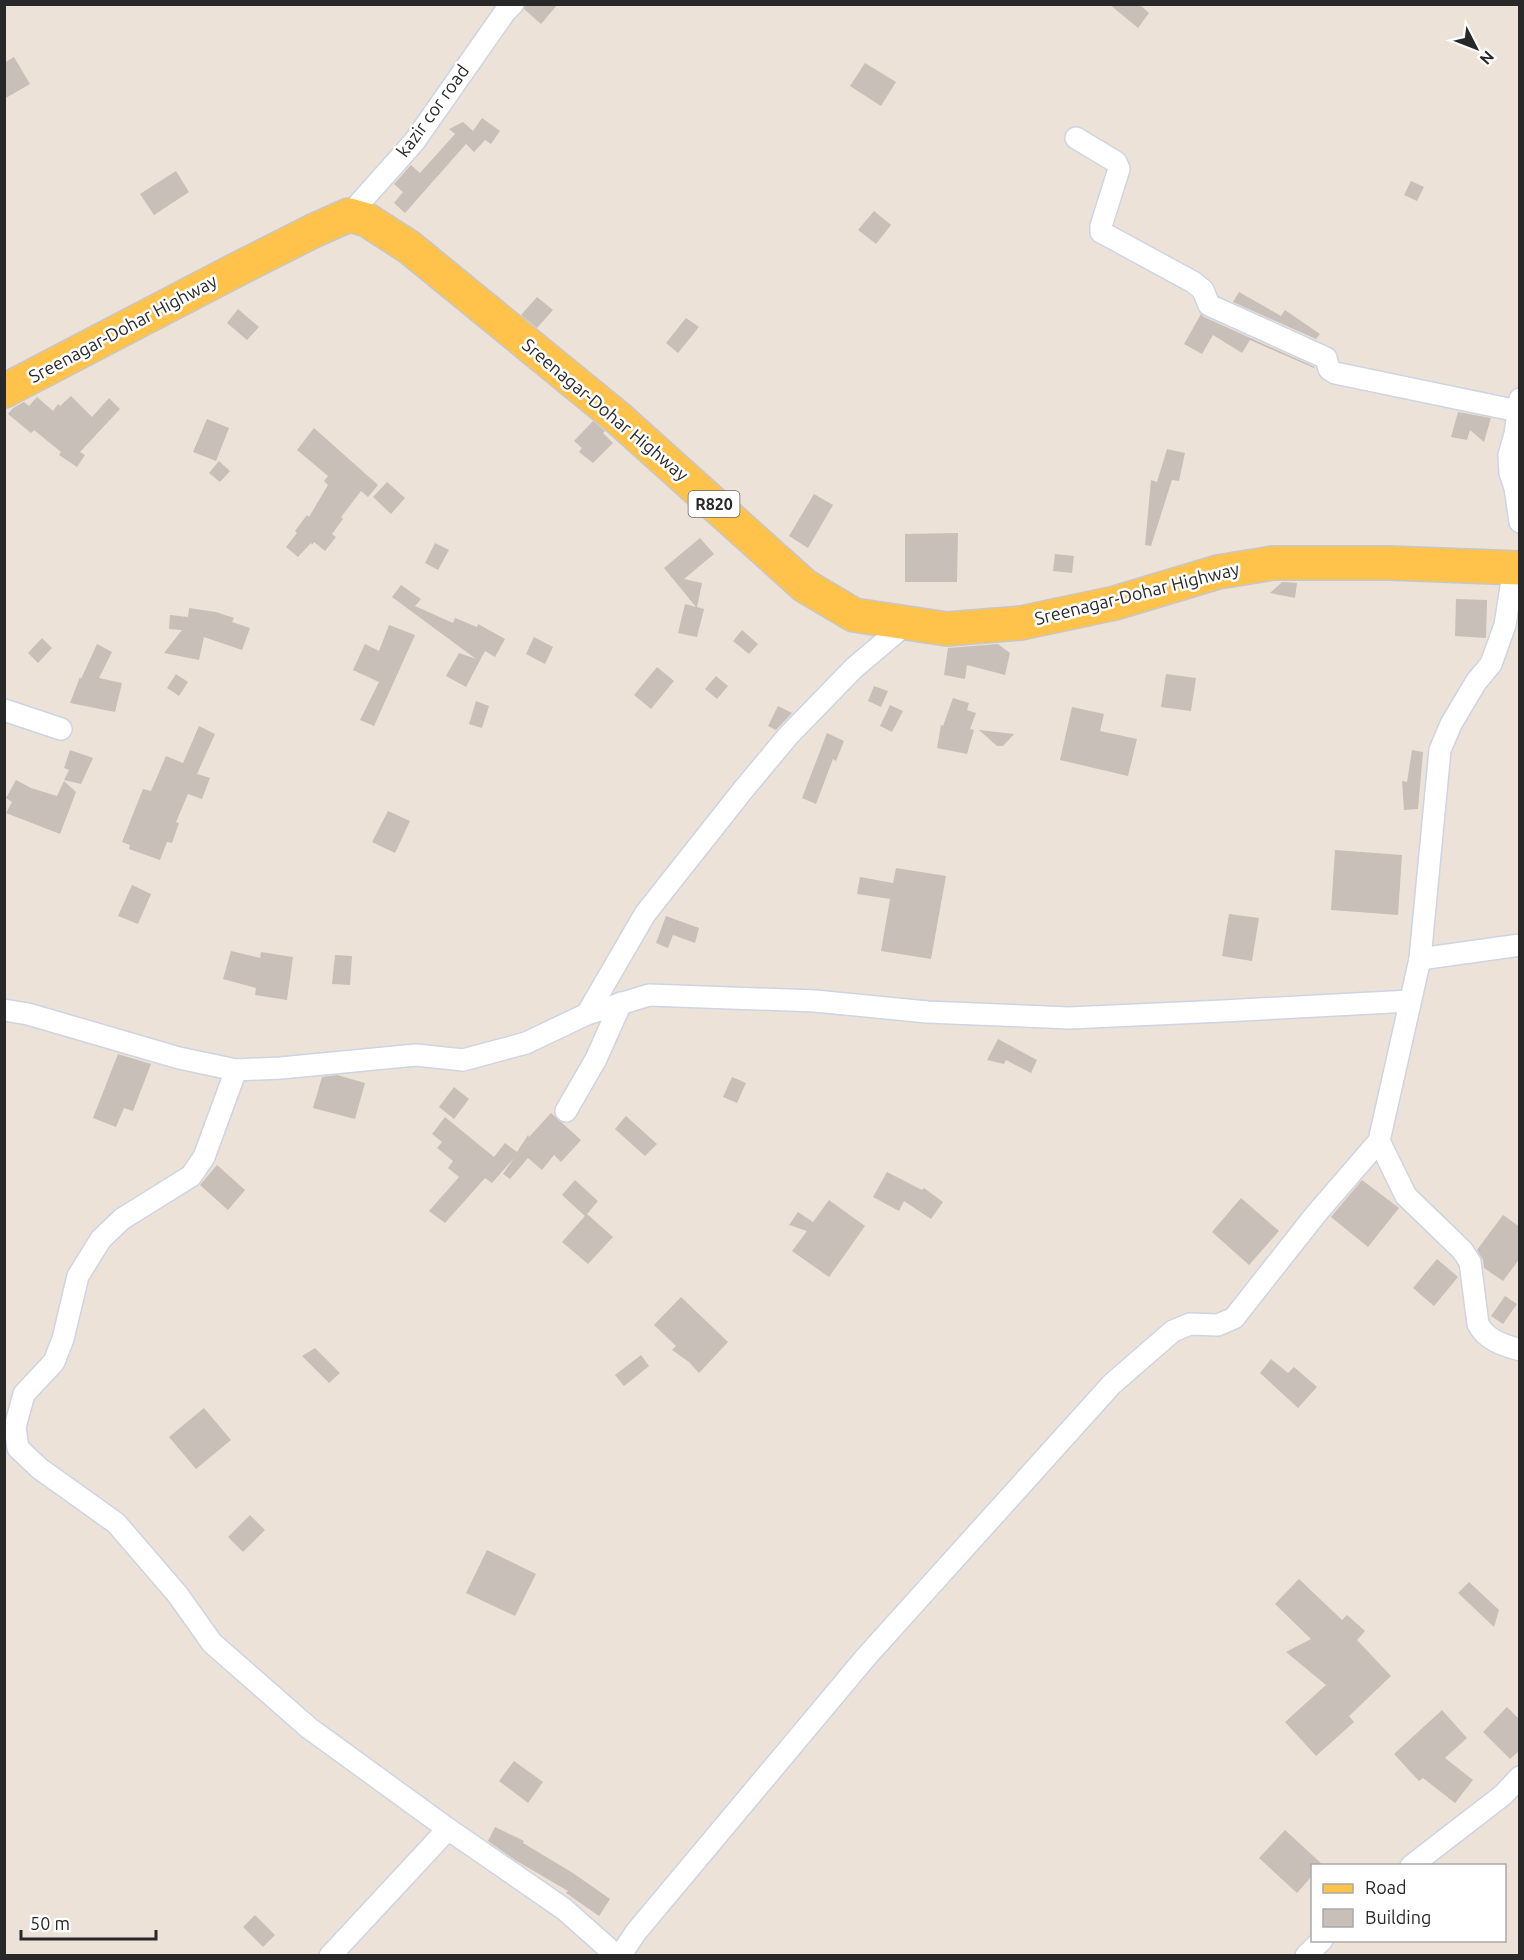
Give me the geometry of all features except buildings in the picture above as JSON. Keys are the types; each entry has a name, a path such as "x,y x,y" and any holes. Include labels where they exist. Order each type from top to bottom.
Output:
{"main road":[{"name":"Sreenagar-Dohar Highway","path":"4,391 234,271 349,215 367,220 418,254 617,417 805,586 854,615 946,629 1021,623 1114,603 1218,572 1273,562 1389,563 1517,568"}],"street":[{"name":"kazir cor road","path":"349,215 414,142 505,7"},
{"path":"1076,138 1116,162 1119,169 1101,232 1193,282 1203,290 1209,305 1326,358 1329,369 1335,373 1519,405 1509,455 1510,473 1515,488 1520,522"},
{"path":"236,1070 204,1157 191,1176 122,1219 101,1239 78,1276 63,1339 54,1362 24,1394 15,1427 18,1448 39,1468 117,1523 178,1595 212,1643 309,1728 448,1829 564,1909 619,1956 636,1932 867,1657 1112,1384 1173,1331 1190,1324 1218,1325 1234,1318 1316,1214 1378,1141 1420,959 1440,750 1450,724 1476,682 1491,664 1505,625 1517,568"},
{"path":"587,1014 645,914 743,790 788,736 854,668 906,624"},
{"path":"4,710 61,729"},
{"path":"1420,959 1520,945"},
{"path":"4,1010 28,1014 179,1058 236,1070 416,1055 463,1060 526,1043 587,1014 650,995 803,1000 927,1012 1069,1018 1410,1001"},
{"path":"566,1111 596,1059 621,1003"},
{"path":"1378,1141 1406,1196 1462,1250 1470,1262 1478,1324 1482,1332 1496,1342 1520,1350"},
{"path":"1414,1864 1503,1795 1520,1777"},
{"path":"330,1956 448,1829"},
{"path":"1306,1956 1321,1942"}]}
